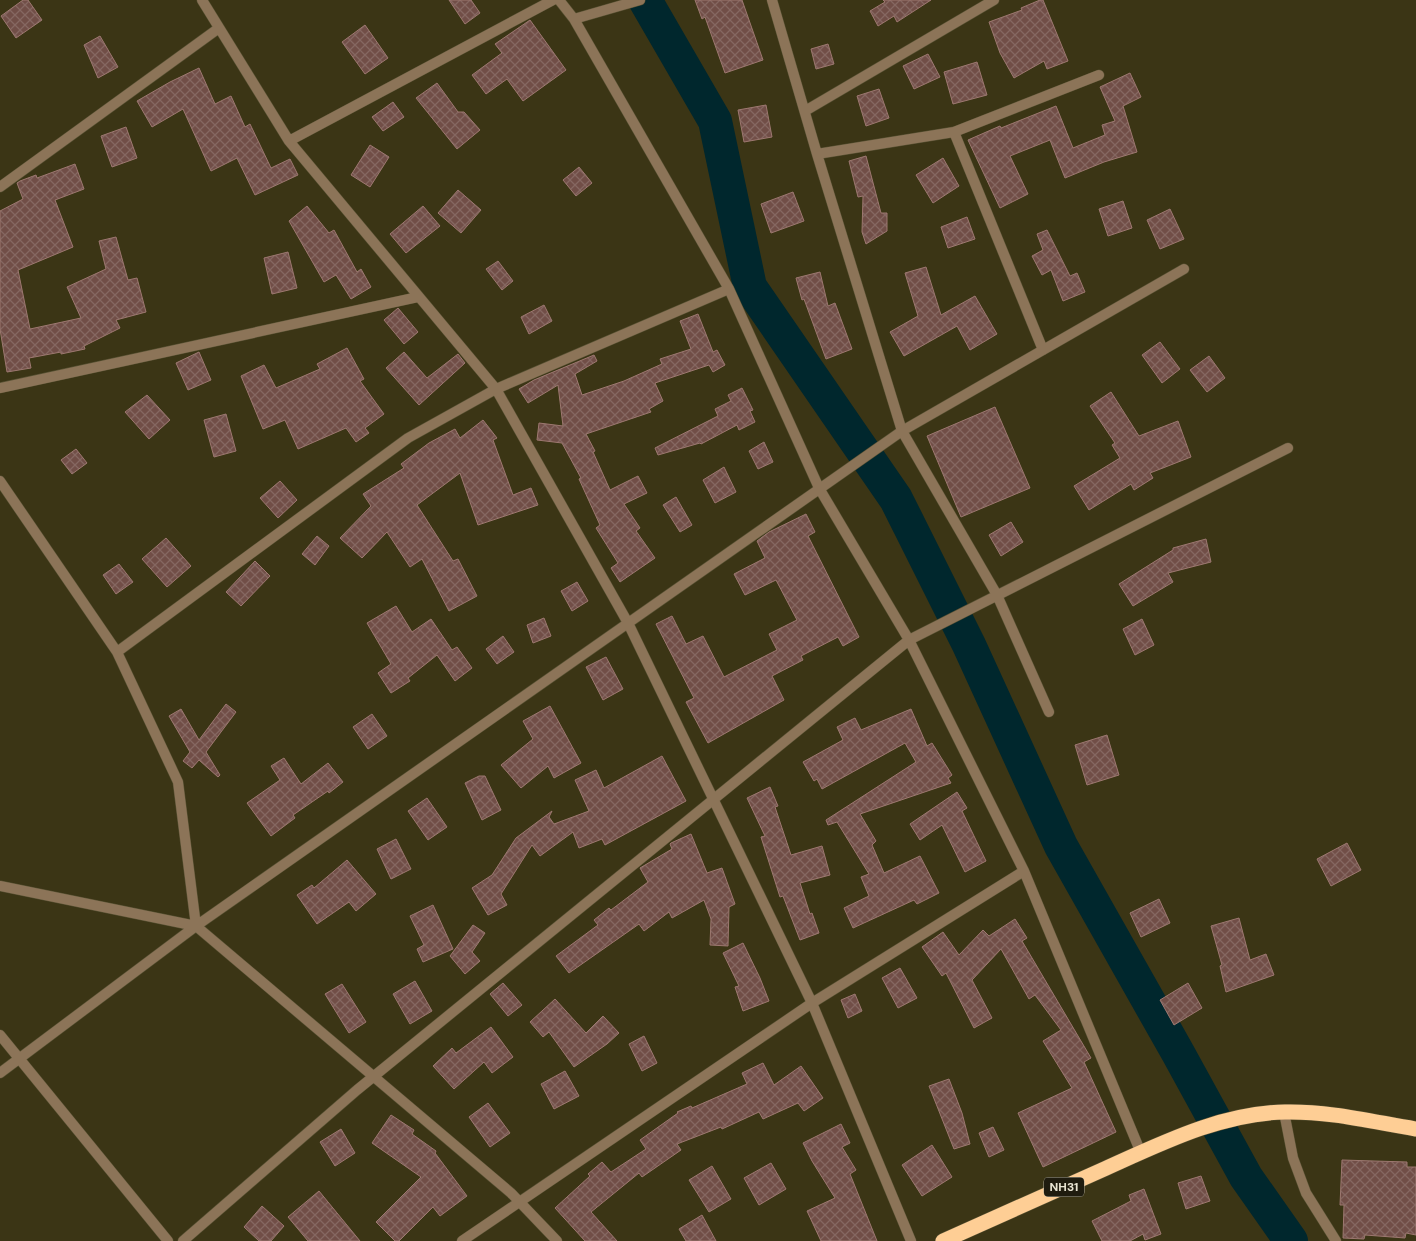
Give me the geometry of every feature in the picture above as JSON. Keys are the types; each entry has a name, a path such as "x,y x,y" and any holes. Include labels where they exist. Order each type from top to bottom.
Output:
{"highway":[{"name":"NH31","path":"943,1241 1187,1134 1240,1116 1284,1112 1319,1113 1416,1130"}],"street":[{"path":"202,0 289,142 496,389 628,623 714,799 812,1003 911,1241"},
{"path":"289,142 553,0"},
{"path":"559,0 574,19 729,289 819,488 909,640 1024,871 1142,1153"},
{"path":"772,0 902,431 997,596 1050,712"},
{"path":"805,111 994,0"},
{"path":"574,19 637,1"},
{"path":"0,187 219,28"},
{"path":"817,154 954,132 1099,75"},
{"path":"954,132 1043,350"},
{"path":"0,1073 196,926 902,431 1184,269"},
{"path":"117,652 408,438 496,389 729,289"},
{"path":"0,388 418,297"},
{"path":"182,1241 373,1077 909,640 1288,448"},
{"path":"0,481 117,652 178,782 196,926"},
{"path":"462,1241 812,1003 1024,871"},
{"path":"0,886 196,926 519,1201 557,1241"},
{"path":"0,1035 168,1241"},
{"path":"1284,1112 1293,1158 1306,1193 1336,1241"}],"building":[{"path":"23,0 28,0 42,20 16,38 1,16"},
{"path":"449,0 471,0 480,13 465,24"},
{"path":"695,0 742,0 763,60 725,73 705,17 702,19"},
{"path":"883,0 931,0 897,22 894,16 878,26 870,11 885,2"},
{"path":"1043,0 1068,61 1047,69 1044,61 1014,78 1000,53 989,22 1022,10 1021,8"},
{"path":"530,20 566,70 523,101 507,79 486,94 472,75 502,53 495,44"},
{"path":"365,25 388,58 365,74 342,42"},
{"path":"100,36 118,67 98,78 84,45"},
{"path":"828,44 834,64 816,69 811,49"},
{"path":"928,54 940,77 914,89 903,66"},
{"path":"977,62 987,95 953,104 944,72"},
{"path":"199,68 215,104 231,96 245,127 250,124 271,168 290,159 298,175 255,195 237,158 211,171 183,109 152,127 137,101"},
{"path":"1130,73 1141,97 1123,106 1137,152 1104,162 1065,178 1050,140 1010,156 1028,194 1000,208 968,140 1000,126 1001,128 1056,106 1073,148 1105,135 1102,125 1115,121 1100,87"},
{"path":"437,83 458,112 464,112 480,130 457,149 416,98"},
{"path":"879,89 889,118 866,126 857,96"},
{"path":"393,102 404,117 383,131 372,117"},
{"path":"766,105 772,137 744,142 738,110"},
{"path":"126,127 137,158 112,167 101,136"},
{"path":"370,145 389,157 370,187 351,175"},
{"path":"866,156 881,213 887,213 887,231 866,244 862,232 863,196 858,197 849,161"},
{"path":"943,158 959,186 933,203 916,175"},
{"path":"75,164 84,189 55,200 73,247 18,270 30,329 81,318 67,287 106,269 99,241 116,237 128,280 137,278 146,312 116,320 120,328 84,346 85,349 29,358 31,368 7,372 0,329 0,211 23,199 17,183 20,181 36,175 37,178"},
{"path":"579,167 592,183 576,196 563,180"},
{"path":"458,190 481,210 461,233 438,213"},
{"path":"793,192 804,221 771,233 761,204"},
{"path":"1123,201 1132,228 1108,236 1099,209"},
{"path":"307,206 329,233 334,230 357,272 361,269 371,287 351,299 336,275 324,282 289,221"},
{"path":"423,206 440,226 406,253 390,234"},
{"path":"1170,209 1184,239 1160,249 1147,220"},
{"path":"967,217 975,239 948,248 941,227"},
{"path":"1047,230 1070,276 1077,273 1085,292 1063,301 1051,270 1042,275 1032,256 1043,250 1037,234"},
{"path":"288,252 297,288 272,294 264,258"},
{"path":"498,261 513,281 502,290 486,269"},
{"path":"926,267 941,315 975,296 997,334 970,350 957,326 904,356 890,332 918,316 905,273"},
{"path":"820,272 828,306 835,303 852,349 826,359 804,299 802,300 796,278"},
{"path":"544,305 552,321 529,334 521,317"},
{"path":"398,308 418,332 404,344 384,320"},
{"path":"698,314 713,352 717,350 725,365 713,372 709,365 655,383 663,401 649,409 651,412 586,434 595,451 593,452 610,490 638,476 647,493 624,504 640,528 636,531 655,558 620,582 611,568 618,563 596,528 600,525 579,479 581,478 562,443 537,440 539,423 563,426 558,385 528,403 519,389 534,380 594,355 597,361 575,374 582,395 624,381 662,364 660,359 691,349 680,321"},
{"path":"1160,342 1180,369 1162,383 1142,355"},
{"path":"347,348 364,379 360,381 384,414 365,428 369,433 356,442 346,428 298,449 285,420 263,429 241,376 264,365 276,388 320,369 317,364"},
{"path":"199,352 211,380 188,390 176,363"},
{"path":"404,352 427,378 458,354 465,363 419,405 386,368"},
{"path":"1209,356 1225,378 1207,392 1190,370"},
{"path":"742,388 753,410 750,411 755,422 739,430 737,425 701,444 658,455 655,448 718,416 715,409 731,401 728,395"},
{"path":"1111,392 1139,436 1178,421 1191,457 1150,473 1153,478 1134,490 1131,484 1089,510 1074,486 1120,458 1112,445 1115,443 1090,406"},
{"path":"147,395 170,420 149,439 125,412"},
{"path":"995,407 1030,488 961,517 927,436"},
{"path":"226,414 236,451 214,457 204,420"},
{"path":"483,420 497,438 493,440 513,495 531,488 538,505 478,525 460,473 417,505 453,561 458,559 477,596 449,611 422,559 410,567 387,532 362,558 340,538 371,506 363,494 404,468 401,464 429,443 455,429 460,438"},
{"path":"764,442 773,462 758,469 749,451"},
{"path":"76,449 87,463 72,474 61,460"},
{"path":"724,467 736,492 715,503 703,480"},
{"path":"280,481 297,500 278,518 260,498"},
{"path":"676,497 692,525 680,532 663,505"},
{"path":"806,514 815,532 808,536 859,637 843,646 838,637 801,656 803,660 772,676 784,700 708,743 686,702 694,698 656,624 672,616 686,644 703,636 724,677 777,650 769,634 797,620 776,580 745,595 734,574 765,558 757,541 769,532"},
{"path":"1011,522 1023,542 1001,556 989,535"},
{"path":"317,536 329,546 315,565 302,554"},
{"path":"166,538 191,566 167,587 142,559"},
{"path":"1206,539 1211,562 1168,573 1173,582 1133,606 1119,584 1173,550 1173,548"},
{"path":"255,561 270,576 241,606 226,592"},
{"path":"119,564 133,582 116,594 103,575"},
{"path":"577,582 588,601 572,611 561,591"},
{"path":"396,606 412,632 431,619 452,650 457,647 472,668 455,681 437,655 408,678 410,681 391,693 378,673 391,664 367,623"},
{"path":"544,618 551,636 533,643 527,625"},
{"path":"1142,619 1154,645 1135,655 1123,629"},
{"path":"503,636 514,652 497,664 486,649"},
{"path":"606,657 623,689 603,700 586,667"},
{"path":"226,704 236,712 206,752 220,775 218,777 199,760 192,768 183,761 190,752 169,716 181,709 199,740"},
{"path":"550,706 581,763 554,778 548,766 521,788 501,765 533,739 523,721"},
{"path":"911,709 927,746 932,743 952,775 948,778 951,783 860,814 876,841 872,845 884,873 920,856 939,893 917,904 914,900 853,928 844,908 869,896 861,877 869,874 837,822 828,825 826,820 916,762 905,743 822,789 817,779 814,781 803,762 843,740 837,727 855,718 861,730"},
{"path":"372,714 387,736 368,749 353,727"},
{"path":"1107,735 1119,775 1087,785 1075,745"},
{"path":"662,756 686,801 605,845 602,839 579,848 573,832 540,856 532,845 501,894 507,905 488,915 472,888 492,875 516,838 552,811 549,817 554,824 589,811 575,780 596,770 604,788"},
{"path":"284,758 301,784 328,763 343,782 293,815 295,818 271,836 247,803 280,780 271,766"},
{"path":"479,776 485,776 501,810 482,820 465,783"},
{"path":"770,787 778,806 775,807 791,855 822,846 830,875 800,883 810,914 812,913 819,933 800,940 783,896 780,897 761,837 765,836 747,798"},
{"path":"957,792 967,808 962,811 986,861 965,872 942,825 920,840 910,824"},
{"path":"427,798 447,827 428,840 408,811"},
{"path":"691,834 707,873 722,868 735,904 729,907 728,946 710,945 711,919 704,900 672,918 669,912 644,931 639,924 569,973 556,956 598,925 594,920 609,908 611,910 648,882 640,868 672,849 671,843"},
{"path":"396,839 411,869 391,879 377,849"},
{"path":"1347,843 1361,870 1331,886 1317,859"},
{"path":"347,860 376,894 356,911 349,902 317,924 297,895 312,885 314,888"},
{"path":"1159,899 1170,923 1141,937 1130,913"},
{"path":"433,905 453,949 423,962 417,949 424,945 410,916"},
{"path":"1239,918 1250,960 1266,954 1274,975 1226,992 1220,966 1222,965 1211,926"},
{"path":"1015,919 1027,938 1022,941 1091,1058 1084,1062 1116,1132 1043,1167 1018,1113 1072,1088 1043,1041 1061,1030 1035,995 1029,999 1001,949 972,980 992,1018 974,1028 946,973 942,976 922,947 943,932 959,955 983,930 989,936"},
{"path":"473,925 485,933 472,952 480,961 465,974 450,956"},
{"path":"743,943 769,1001 743,1011 735,987 739,986 723,953"},
{"path":"900,968 917,998 898,1008 882,978"},
{"path":"415,981 432,1011 410,1024 393,994"},
{"path":"503,983 522,1005 508,1016 490,994"},
{"path":"1188,983 1202,1008 1174,1025 1160,1000"},
{"path":"342,984 366,1022 349,1033 325,994"},
{"path":"855,994 862,1011 848,1018 841,1000"},
{"path":"555,999 586,1033 603,1016 619,1033 607,1044 574,1067 549,1032 543,1037 530,1022"},
{"path":"491,1027 513,1057 492,1073 484,1062 454,1089 433,1066 452,1048 456,1053"},
{"path":"644,1036 657,1063 642,1071 629,1044"},
{"path":"763,1063 774,1085 801,1066 823,1098 804,1111 798,1103 763,1119 759,1112 722,1129 721,1127 677,1144 681,1150 642,1177 639,1173 591,1212 617,1241 585,1241 555,1208 590,1176 588,1174 602,1162 611,1172 646,1149 640,1140 677,1112 691,1106 692,1108 747,1084 742,1073"},
{"path":"565,1071 579,1096 554,1109 541,1084"},
{"path":"949,1079 962,1113 970,1144 954,1149 929,1086"},
{"path":"488,1103 510,1133 490,1147 469,1117"},
{"path":"391,1115 414,1130 412,1134 436,1151 435,1153 467,1196 440,1216 433,1207 399,1241 395,1241 376,1222 421,1177 372,1143"},
{"path":"841,1124 850,1143 842,1147 856,1170 850,1174 877,1241 821,1241 807,1211 835,1198 803,1143"},
{"path":"993,1127 1004,1150 989,1157 979,1133"},
{"path":"341,1129 355,1153 335,1166 320,1142"},
{"path":"932,1145 952,1177 922,1196 902,1165"},
{"path":"1342,1160 1407,1162 1407,1167 1416,1167 1416,1235 1406,1233 1405,1238 1365,1235 1364,1239 1343,1238 1344,1205 1340,1205"},
{"path":"771,1163 786,1189 759,1205 744,1178"},
{"path":"712,1166 731,1199 709,1212 689,1180"},
{"path":"1201,1176 1210,1201 1186,1209 1178,1183"},
{"path":"1144,1189 1161,1234 1145,1240 1143,1234 1130,1241 1102,1241 1092,1221 1131,1201 1129,1195"},
{"path":"319,1191 360,1241 308,1241 288,1217"},
{"path":"262,1206 284,1226 271,1241 259,1241 244,1227"},
{"path":"702,1215 716,1241 686,1241 679,1229"}],"waterway":[{"path":"645,0 715,121 750,287 896,499 969,645 1061,846 1246,1177 1291,1241"}]}
